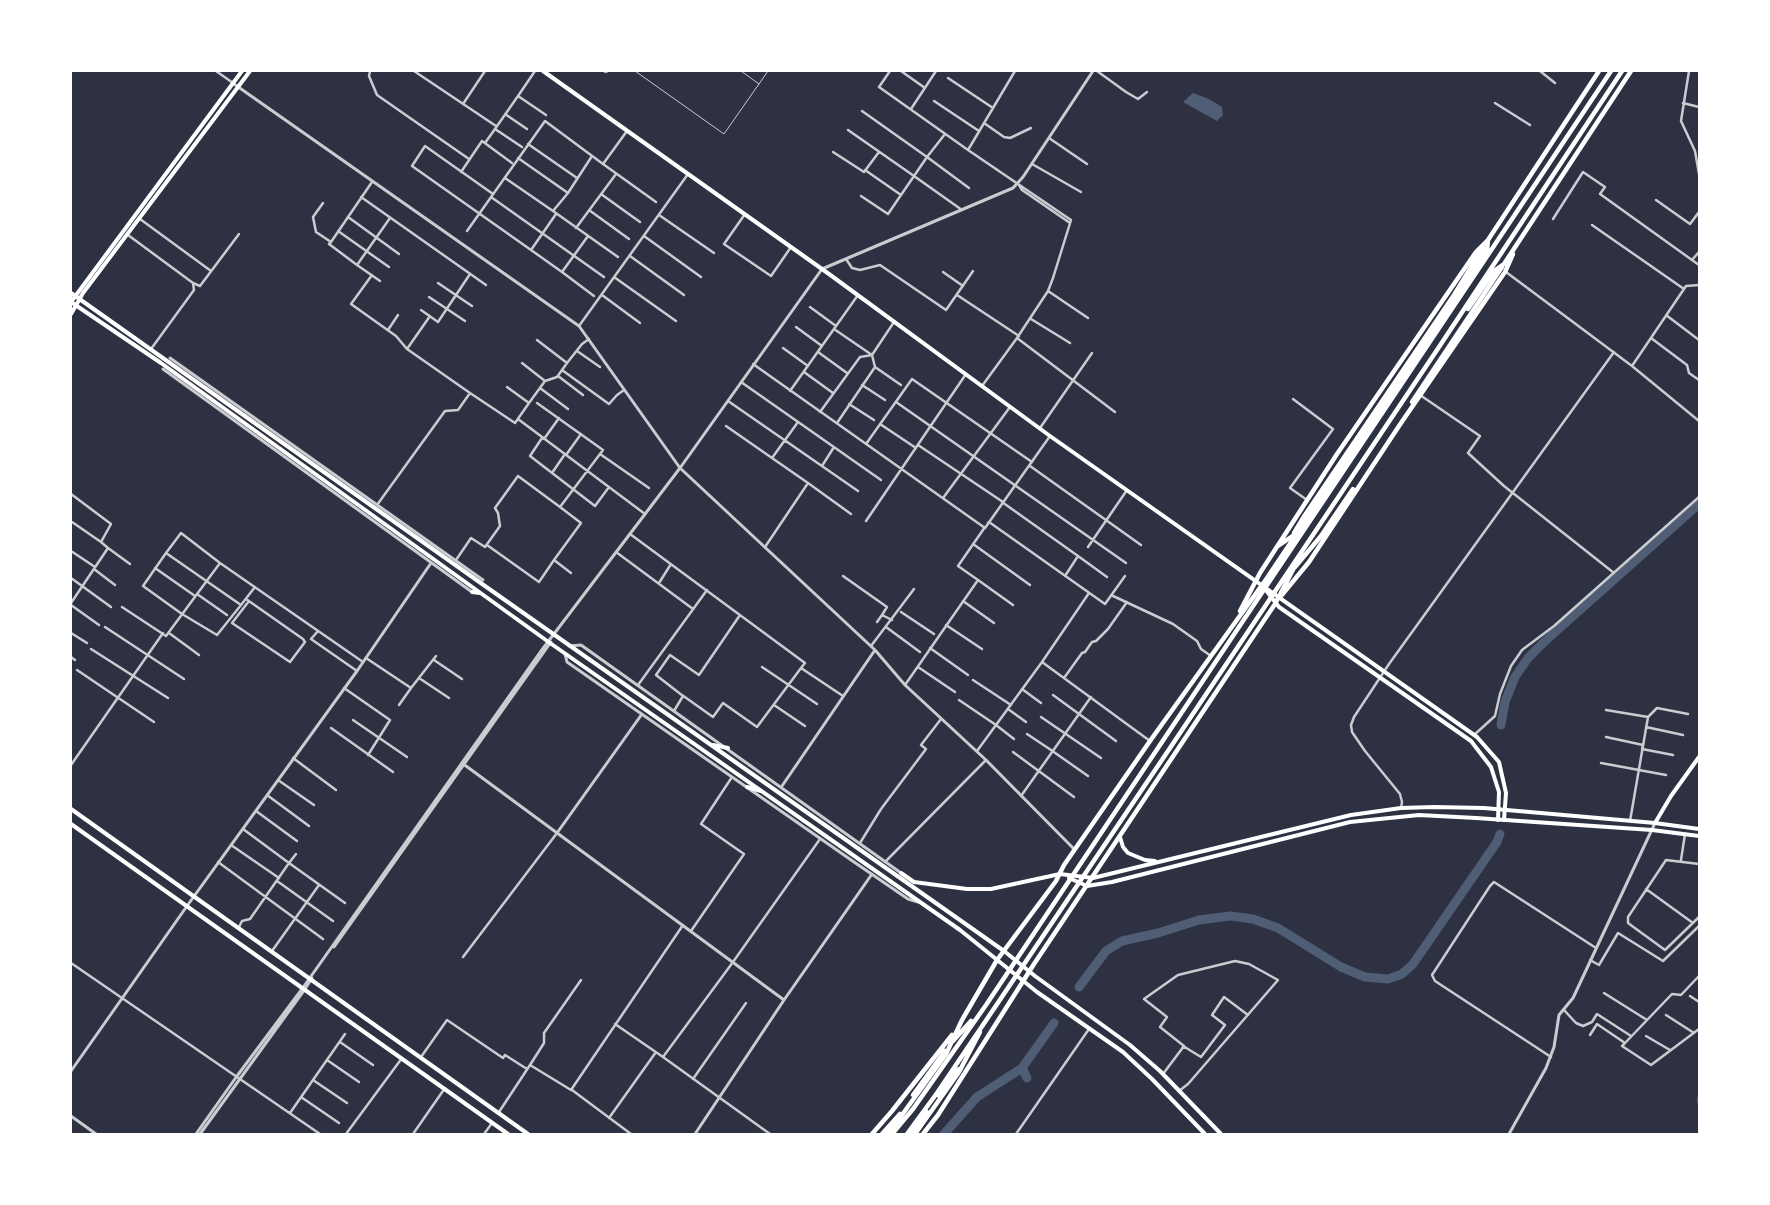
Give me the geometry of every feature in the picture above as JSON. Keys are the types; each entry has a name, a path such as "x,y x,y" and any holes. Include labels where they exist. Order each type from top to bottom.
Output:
{"highway":[{"path":"1264,584 1305,515 1454,295 1599,71"},
{"path":"892,1134 913,1109 986,1005 1264,584 1611,71"},
{"path":"907,1134 937,1093 1440,348 1622,71"},
{"path":"1275,591 1330,523 1631,71"},
{"path":"1236,622 1255,580 1288,528 1476,252 1488,240"},
{"path":"872,1134 956,1030 1004,951 1060,874 1150,741 1264,584 1285,549 1487,250 1488,240"},
{"path":"1279,597 1309,562 1420,395 1505,272 1520,240"},
{"path":"923,1134 938,1115 1024,981 1275,604 1297,562 1494,271 1504,264"},
{"path":"1336,505 1352,496"},
{"path":"1285,549 1288,528"},
{"path":"1276,547 1297,533"},
{"path":"1309,562 1312,541"},
{"path":"882,1134 901,1113 937,1059 986,1005"},
{"path":"915,1134 959,1072 992,1010"},
{"path":"886,1134 894,1126 946,1054 956,1030"},
{"path":"911,1134 957,1070 970,1064"}],"main road":[{"path":"71,314 78,297 242,71"},
{"path":"250,71 140,219 78,297 71,302 161,363 480,593 960,930 1053,1003 1123,1052 1206,1134"},
{"path":"543,71 822,269 1050,436 1255,580 1264,584 1279,597 1474,735 1499,762 1506,790 1504,820"},
{"path":"71,293 168,359 569,646 1004,951 1130,1045 1163,1074 1221,1134"},
{"path":"161,363 163,370"},
{"path":"483,580 485,586"},
{"path":"1264,584 1275,604 1471,741 1490,766 1499,792 1498,820"},
{"path":"472,592 480,593"},
{"path":"711,745 728,748"},
{"path":"1655,823 1671,796 1699,757"},
{"path":"746,787 764,792"},
{"path":"901,873 914,882 967,889 991,889 1060,874 1093,878 1351,815 1401,808 1434,807 1505,810 1655,823 1699,829"},
{"path":"71,809 528,1134"},
{"path":"1060,874 1087,886 1112,882 1350,822 1419,816 1652,830 1699,836"},
{"path":"71,824 508,1134"},
{"path":"1120,836 1123,847 1128,853 1145,860 1162,861"},
{"path":"901,873 903,881"},
{"path":"903,881 910,879"},
{"path":"960,930 964,924"}],"street":[{"path":"216,71 579,326 680,468 871,646 905,685 977,751 1073,848 1074,852"},
{"path":"370,71 369,76 377,95 469,159"},
{"path":"414,71 463,104 522,148"},
{"path":"463,104 485,71"},
{"path":"485,143 534,71"},
{"path":"890,71 879,87 1070,222 1048,291 1031,319 982,386"},
{"path":"901,71 925,88"},
{"path":"910,110 936,71"},
{"path":"968,150 1015,71"},
{"path":"196,1134 304,988 554,635 680,468 822,269 1014,188 1095,71 1138,99 1147,92"},
{"path":"1540,71 1555,83"},
{"path":"1688,71 1681,121 1695,151 1699,174"},
{"path":"948,78 993,108"},
{"path":"518,96 546,115"},
{"path":"934,101 979,131"},
{"path":"1496,103 1530,125"},
{"path":"1683,103 1699,107"},
{"path":"862,111 970,188"},
{"path":"505,114 527,129"},
{"path":"467,231 545,121 656,202"},
{"path":"984,123 1004,137 1010,138 1031,128"},
{"path":"848,130 962,210"},
{"path":"603,164 627,131"},
{"path":"862,196 888,214 945,134"},
{"path":"1049,138 1087,164"},
{"path":"461,172 482,141 512,163"},
{"path":"528,144 577,178"},
{"path":"594,296 412,166 425,146 604,277"},
{"path":"833,152 864,172 865,170 901,196 902,194"},
{"path":"865,170 879,152"},
{"path":"553,211 568,193 592,156"},
{"path":"518,158 568,193"},
{"path":"1032,164 1081,192"},
{"path":"1553,219 1583,172 1605,187 1600,194 1699,265"},
{"path":"576,228 616,174"},
{"path":"579,326 688,174"},
{"path":"505,178 618,257"},
{"path":"372,182 329,244 380,281"},
{"path":"601,194 640,222"},
{"path":"361,197 486,286"},
{"path":"1656,200 1690,224 1699,212"},
{"path":"323,202 313,217 316,232 331,242"},
{"path":"589,210 629,239"},
{"path":"531,250 556,214"},
{"path":"745,214 724,244 771,276 791,247"},
{"path":"659,215 714,253"},
{"path":"348,217 399,254"},
{"path":"358,265 390,218"},
{"path":"140,219 211,271"},
{"path":"1592,225 1684,289"},
{"path":"338,231 389,267"},
{"path":"128,234 193,283 200,286 239,234"},
{"path":"562,272 588,236"},
{"path":"644,236 700,277"},
{"path":"1692,260 1699,252"},
{"path":"630,256 684,295"},
{"path":"846,259 852,268 860,270 880,265 946,310 973,271"},
{"path":"942,272 963,286"},
{"path":"1505,272 1614,352 1699,421"},
{"path":"421,310 438,322 470,274"},
{"path":"372,275 351,304 388,330 403,342 408,349 515,423 545,381 558,376 582,344 589,339"},
{"path":"614,277 676,321"},
{"path":"151,349 194,290 193,283"},
{"path":"438,283 472,306"},
{"path":"1632,366 1686,286 1699,285"},
{"path":"1048,291 1088,318"},
{"path":"602,294 640,323"},
{"path":"790,391 858,295"},
{"path":"957,295 1018,337 1115,412"},
{"path":"429,297 465,322"},
{"path":"810,307 835,328 872,354 875,367 901,385"},
{"path":"388,330 398,315"},
{"path":"1666,315 1699,340"},
{"path":"408,349 430,316"},
{"path":"1031,319 1070,344"},
{"path":"820,412 860,357 872,354 894,322"},
{"path":"796,327 822,346"},
{"path":"1651,338 1687,365 1688,373 1699,380"},
{"path":"537,340 567,363"},
{"path":"783,348 808,366"},
{"path":"577,351 600,367"},
{"path":"818,352 848,373"},
{"path":"1401,808 1400,794 1365,751 1352,732 1351,725 1384,671 1614,352"},
{"path":"1040,428 1092,353"},
{"path":"168,359 483,580"},
{"path":"522,364 545,381"},
{"path":"753,364 985,528"},
{"path":"837,423 875,367"},
{"path":"163,370 472,592"},
{"path":"562,370 609,404 624,390"},
{"path":"804,372 833,393"},
{"path":"866,521 966,374"},
{"path":"558,376 583,396"},
{"path":"866,444 912,379 1032,462"},
{"path":"741,382 881,480"},
{"path":"862,385 885,400"},
{"path":"507,387 529,403"},
{"path":"540,388 568,409"},
{"path":"377,505 445,411 458,410 470,393"},
{"path":"1420,395 1480,436 1468,453 1513,493 1614,573"},
{"path":"1293,399 1333,428 1290,488 1307,500"},
{"path":"728,401 858,491"},
{"path":"896,402 1126,563"},
{"path":"537,403 603,450 572,488 560,507"},
{"path":"849,404 874,420"},
{"path":"943,498 1010,407"},
{"path":"558,418 530,456 595,506 609,487"},
{"path":"518,419 645,514"},
{"path":"772,458 798,422"},
{"path":"880,424 1002,501 1108,576"},
{"path":"726,426 851,514"},
{"path":"552,473 581,434"},
{"path":"1013,605 958,566 1002,501 1050,436"},
{"path":"822,466 834,447"},
{"path":"600,454 649,488"},
{"path":"1029,466 1141,545"},
{"path":"455,560 471,538 485,548 487,545 500,526 500,519 495,508 518,476 581,523 539,582 487,545"},
{"path":"764,547 808,483"},
{"path":"1088,547 1127,490"},
{"path":"71,494 112,524 101,542"},
{"path":"1474,735 1495,716 1500,694 1511,666 1522,650 1554,626 1699,497"},
{"path":"71,522 130,564"},
{"path":"989,522 1105,604 1125,576"},
{"path":"247,600 217,635 182,614 142,586 181,533 220,563 363,662"},
{"path":"630,534 805,662 757,727 723,703 712,717 656,675 670,654 700,675 740,615"},
{"path":"974,544 1030,586"},
{"path":"98,625 71,604 108,548"},
{"path":"71,551 115,585"},
{"path":"616,552 694,609"},
{"path":"166,553 241,605"},
{"path":"1065,576 1078,556"},
{"path":"554,560 572,573"},
{"path":"122,606 166,636 220,563"},
{"path":"71,1071 218,862 357,671 431,563"},
{"path":"658,583 671,564"},
{"path":"155,568 227,615"},
{"path":"843,576 887,607 877,622"},
{"path":"71,578 111,607"},
{"path":"905,685 978,580"},
{"path":"247,600 305,642 290,662 232,623 254,587"},
{"path":"871,646 914,589"},
{"path":"638,685 707,590"},
{"path":"977,751 1042,662 1089,593"},
{"path":"1111,595 1173,624 1197,641 1201,649 1212,656"},
{"path":"963,601 994,624"},
{"path":"1064,678 1082,653 1108,629 1127,602"},
{"path":"901,612 934,634"},
{"path":"882,615 892,620"},
{"path":"946,625 982,649"},
{"path":"105,627 184,679"},
{"path":"886,627 920,652"},
{"path":"318,631 311,639 357,671"},
{"path":"71,633 87,643"},
{"path":"71,765 163,633"},
{"path":"168,633 199,655"},
{"path":"569,646 581,645 782,786 901,873"},
{"path":"930,648 968,675"},
{"path":"91,649 168,698"},
{"path":"782,786 875,650"},
{"path":"565,653 567,662 908,899 921,902"},
{"path":"399,704 436,656"},
{"path":"71,657 75,660"},
{"path":"366,658 411,688"},
{"path":"434,660 462,680"},
{"path":"1042,662 1150,741"},
{"path":"762,667 817,704"},
{"path":"918,667 955,692"},
{"path":"801,668 843,696"},
{"path":"77,670 154,722"},
{"path":"419,678 449,698"},
{"path":"973,680 1011,705"},
{"path":"344,688 390,720 368,754"},
{"path":"1022,689 1041,703"},
{"path":"674,711 683,696 680,694"},
{"path":"1053,695 1116,741"},
{"path":"1020,796 1091,698"},
{"path":"959,700 1014,739"},
{"path":"774,704 805,726"},
{"path":"1630,821 1648,717 1656,708 1688,714"},
{"path":"1008,709 1026,722"},
{"path":"1606,710 1648,717"},
{"path":"464,957 642,714"},
{"path":"1041,716 1101,758"},
{"path":"860,843 881,809 926,749 921,745 942,719"},
{"path":"353,720 407,757"},
{"path":"1646,727 1683,735"},
{"path":"331,728 393,772"},
{"path":"1027,734 1088,776"},
{"path":"1606,737 1673,756"},
{"path":"1013,752 1074,797"},
{"path":"294,758 336,790"},
{"path":"886,861 986,760"},
{"path":"1601,763 1666,775"},
{"path":"462,764 784,1000"},
{"path":"691,931 744,854 701,824 732,777"},
{"path":"278,780 314,805"},
{"path":"267,794 309,826"},
{"path":"256,811 297,841"},
{"path":"1509,1134 1546,1068 1554,1047 1559,1015 1573,998 1655,823"},
{"path":"243,829 345,903"},
{"path":"1681,861 1685,834"},
{"path":"663,1057 821,838"},
{"path":"231,844 306,903 333,921"},
{"path":"239,927 242,921 250,919 296,854"},
{"path":"1699,864 1666,860 1628,917 1628,923 1665,950 1699,917"},
{"path":"218,862 323,940"},
{"path":"694,1134 872,874"},
{"path":"1550,1057 1435,981 1432,976 1494,882 1596,948"},
{"path":"272,951 319,885"},
{"path":"1646,889 1692,923"},
{"path":"571,1090 682,925"},
{"path":"1590,960 1599,965 1618,933 1663,961 1699,926"},
{"path":"1180,1091 1188,1084 1248,1015 1278,980 1249,964 1235,961 1178,975 1144,999 1167,1017 1160,1027 1183,1046 1202,1057 1226,1025 1212,1015 1224,997 1248,1015"},
{"path":"71,963 320,1134"},
{"path":"1699,976 1681,995 1672,994 1622,1046 1651,1065 1699,1029"},
{"path":"499,1112 544,1044 544,1033 581,980"},
{"path":"1604,993 1647,1020"},
{"path":"1690,996 1699,1002"},
{"path":"693,1079 746,1003"},
{"path":"1564,1010 1576,1023 1583,1026 1592,1022 1598,1014 1631,1036"},
{"path":"1666,1015 1694,1033"},
{"path":"421,1057 447,1020 503,1058 505,1055 527,1070"},
{"path":"615,1024 770,1134"},
{"path":"1590,1035 1597,1024 1624,1043"},
{"path":"1016,1134 1090,1028"},
{"path":"290,1113 345,1034"},
{"path":"1646,1036 1670,1050"},
{"path":"340,1042 373,1064"},
{"path":"1163,1074 1183,1046"},
{"path":"609,1118 656,1052"},
{"path":"346,1134 402,1058"},
{"path":"327,1060 359,1082"},
{"path":"530,1065 571,1090 631,1134"},
{"path":"200,1134 238,1077"},
{"path":"313,1080 347,1103"},
{"path":"413,1134 444,1088"},
{"path":"301,1097 340,1123"},
{"path":"1699,1097 1699,1103"},
{"path":"71,1116 96,1134"},
{"path":"484,1134 492,1122"}],"lane":[{"path":"604,72 610,71"},
{"path":"634,71 724,134 768,71"},
{"path":"741,71 759,85"}],"water":[{"path":"1193,93 1209,99 1222,107 1223,115 1217,121 1183,102"}],"waterway":[{"path":"1501,725 1505,702 1515,677 1528,658 1699,504"},
{"path":"1079,987 1106,951 1122,941 1158,933 1199,920 1230,916 1253,919 1278,928 1341,967 1365,977 1388,979 1402,974 1413,964 1497,842 1500,834"},
{"path":"944,1134 977,1097 1022,1068 1054,1023"},
{"path":"1022,1068 1027,1078"}]}
